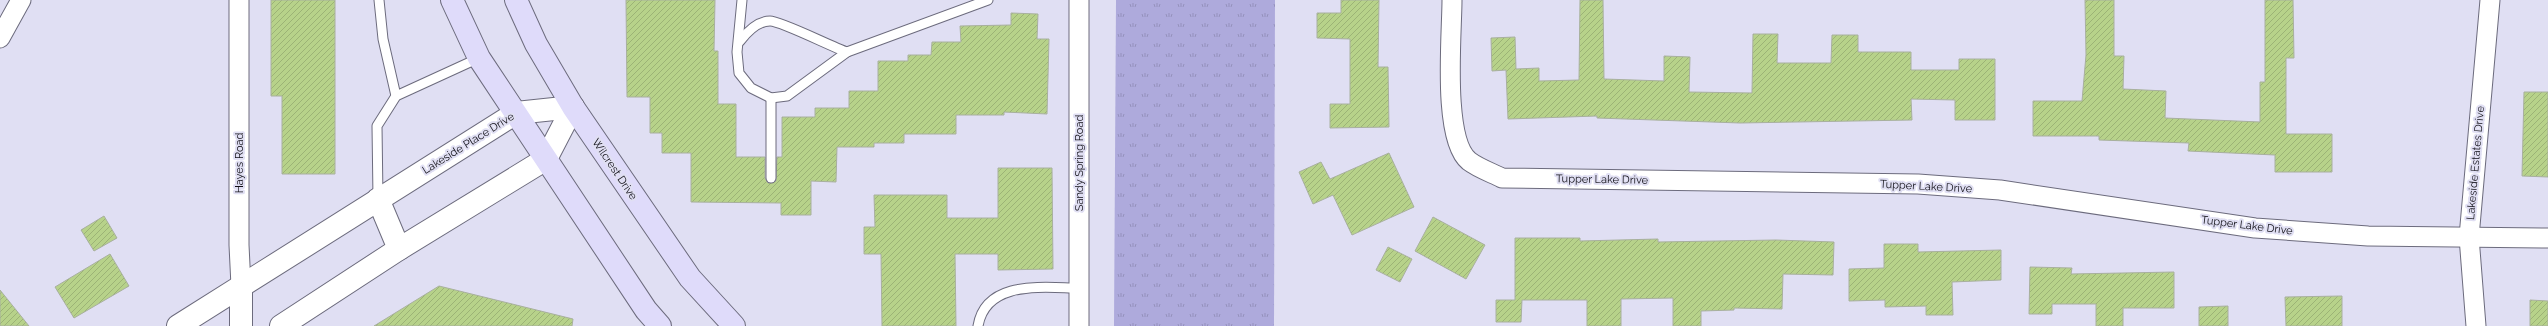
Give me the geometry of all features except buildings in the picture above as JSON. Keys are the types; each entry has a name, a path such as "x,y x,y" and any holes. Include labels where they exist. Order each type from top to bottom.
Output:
{"main road":[{"path":"452,0 479,58 646,310 660,326"},
{"name":"Wilcrest Drive","path":"516,0 536,44 573,107 690,278 734,326"}],"street":[{"path":"0,38 21,0"},
{"name":"Hayes Road","path":"239,0 239,246 241,326"},
{"name":"Sandy Spring Road","path":"1079,0 1079,326"},
{"name":"Tupper Lake Drive","path":"1452,0 1451,102 1455,134 1468,161 1502,178 1918,184 2000,190 2255,228 2368,236 2548,238"},
{"name":"Lakeside Estates Drive","path":"2476,326 2469,237 2490,0"},
{"path":"281,326 299,319 399,249 546,159 573,107"},
{"name":"Lakeside Place Drive","path":"178,326 516,113 573,107"},
{"path":"378,199 399,249"}],"lane":[{"path":"379,0 384,39 396,96"},
{"path":"742,0 737,58 739,73 751,88 771,98 786,96 847,52 988,0"},
{"path":"739,42 747,32 756,25 771,21 847,52"},
{"path":"378,199 377,126 396,96 479,58"},
{"path":"771,98 771,178"},
{"path":"978,326 987,305 1005,292 1022,288 1079,288"}],"green space":[{"path":"1116,0 1275,0 1274,326 1114,326"}]}
